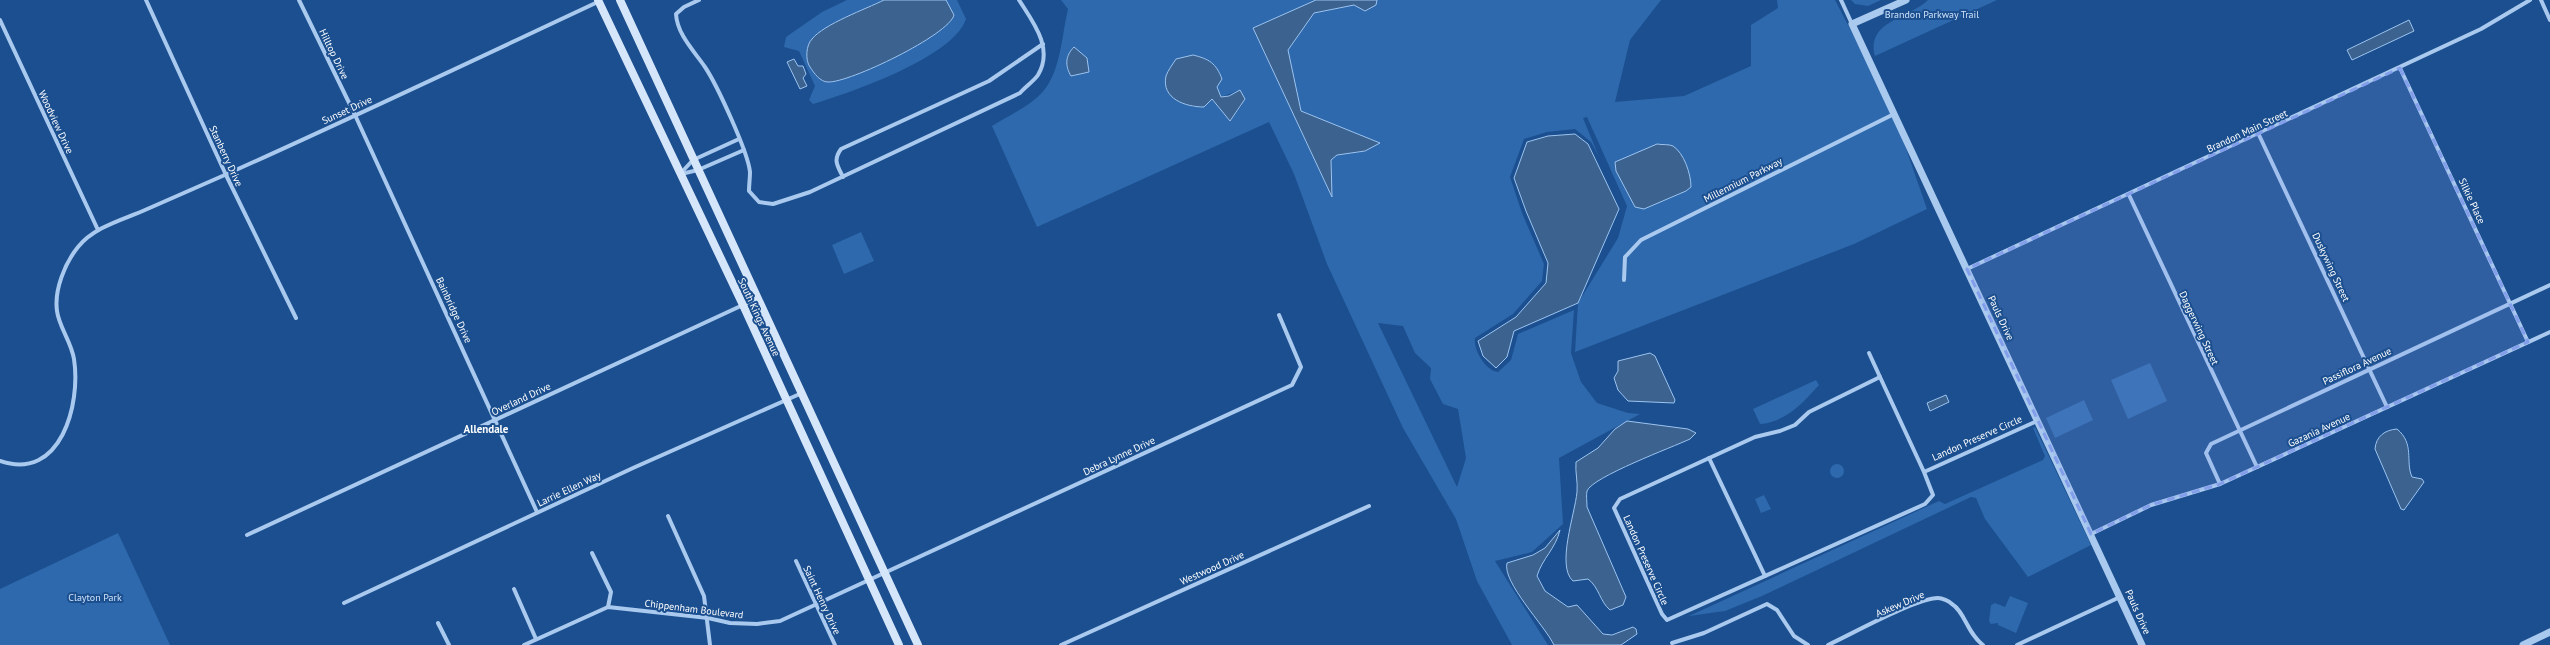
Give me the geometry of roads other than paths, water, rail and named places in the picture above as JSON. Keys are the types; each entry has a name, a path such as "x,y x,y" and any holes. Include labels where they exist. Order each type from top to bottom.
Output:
{"main road":[{"name":"South Kings Avenue","path":"620,0 918,645"},
{"name":"South Kings Avenue","path":"600,1 680,174 743,305 899,645"}],"street":[{"name":"Stanberry Drive","path":"146,0 226,175 296,318"},
{"name":"Hilltop Drive","path":"299,0 355,115"},
{"path":"699,0 684,7 676,14 676,22 690,47 706,69 744,150 750,172 749,190 759,202 772,204 810,192 1020,93 1038,74 1045,49 1036,25 1019,0"},
{"name":"Pauls Drive","path":"1841,0 2142,645"},
{"path":"1852,24 1906,0"},
{"name":"Brandon Main Street","path":"1967,269 2129,195 2481,30 2530,0"},
{"path":"2541,0 2550,20"},
{"name":"Sunset Drive","path":"0,462 13,466 30,463 49,453 63,435 72,414 76,387 70,342 56,310 58,291 65,268 78,246 98,230 226,175 600,1"},
{"name":"Woodview Drive","path":"0,20 98,230"},
{"path":"843,176 836,162 836,156 841,149 988,81 1043,44"},
{"name":"Silkie Place","path":"2400,68 2528,342"},
{"name":"Millennium Parkway","path":"1624,280 1625,257 1641,240 1894,114"},
{"name":"Bainbridge Drive","path":"355,115 537,512"},
{"name":"Duskywing Street","path":"2259,134 2387,407"},
{"path":"680,174 693,160 739,139"},
{"path":"680,174 698,170 744,150"},
{"name":"Daggerwing Street","path":"2129,195 2238,430 2257,467"},
{"name":"Passiflora Avenue","path":"2220,484 2206,453 2212,444 2238,430 2550,285"},
{"name":"Overland Drive","path":"247,535 758,298"},
{"name":"Debra Lynne Drive","path":"884,573 1292,385 1301,367 1279,315"},
{"name":"Gazania Avenue","path":"2091,534 2151,505 2220,484 2550,332"},
{"name":"Landon Preserve Circle","path":"1869,353 1924,472 1933,495 1925,504 1679,616 1667,620 1662,614 1614,508 1620,499 1755,437 1780,431 1795,425 1809,412 1880,377"},
{"name":"Larrie Ellen Way","path":"344,603 537,512 802,392"},
{"name":"Landon Preserve Circle","path":"1924,472 2038,421"},
{"path":"1709,458 1765,576"},
{"name":"Westwood Drive","path":"1061,645 1369,506"},
{"path":"668,516 704,596 708,618 710,645"},
{"path":"524,645 608,607 610,592 592,552"},
{"name":"Saint Henry Drive","path":"796,561 835,645"},
{"name":"Chippenham Boulevard","path":"608,607 708,618 730,623 757,624 780,621 884,573"},
{"path":"514,589 536,639"},
{"path":"2017,645 2120,597"},
{"name":"Askew Drive","path":"1828,645 1915,604 1940,598 1953,604 1960,611 1971,634 1983,645"},
{"path":"1672,643 1704,633 1767,604 1777,610 1794,636 1808,645"},
{"path":"438,623 449,645"},
{"path":"2523,645 2536,642 2550,632"}],"district":[{"name":"Allendale","path":"486,429"}],"park label":[{"name":"Brandon Parkway Trail","path":"1932,14"},
{"name":"Clayton Park","path":"95,597"}]}
